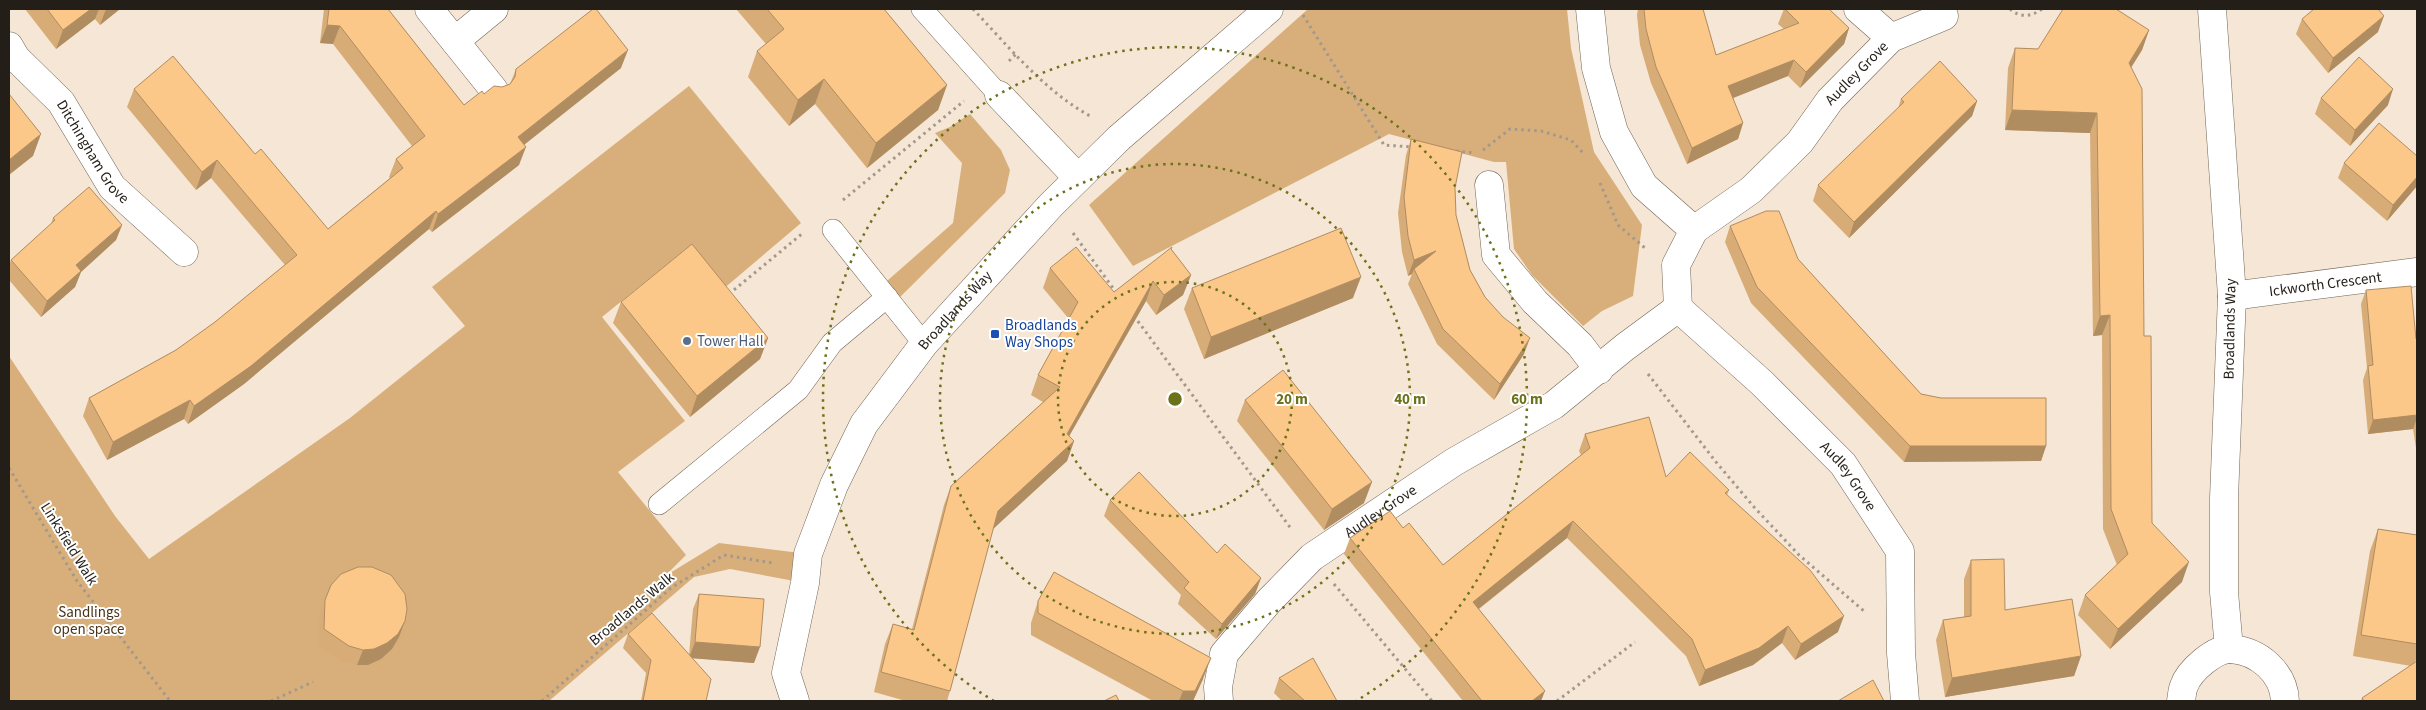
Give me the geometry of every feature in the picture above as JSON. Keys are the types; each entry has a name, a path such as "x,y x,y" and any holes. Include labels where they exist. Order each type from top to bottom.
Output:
{"street":[{"path":"429,9 494,90"},
{"path":"455,41 494,9"},
{"name":"Broadlands Way","path":"794,701 786,673 807,569 808,554 834,485 864,424 924,344 1051,204 1119,138 1269,9"},
{"path":"1590,9 1596,68 1614,132 1644,186 1694,230"},
{"path":"1858,9 1891,38"},
{"name":"Broadlands Way","path":"2212,9 2232,296 2224,498 2224,592 2229,649"},
{"name":"Audley Grove","path":"1905,701 1900,551 1843,464 1762,383 1678,308 1676,265 1694,230 1751,190 1800,142 1830,100 1891,38 1944,16"},
{"name":"Ditchingham Grove","path":"9,46 16,58 61,102 112,187 184,252"},
{"path":"993,88 1078,178"},
{"path":"1489,185 1496,255 1535,302 1580,345 1599,370"},
{"name":"Ickworth Crescent","path":"2232,296 2417,272"},
{"name":"Audley Grove","path":"1218,701 1218,687 1224,654 1269,601 1312,557 1454,462 1554,405 1625,347 1678,308"},
{"path":"2181,701 2184,686 2194,669 2210,657 2229,649 2249,654 2267,664 2280,680 2285,701"}],"lane":[{"path":"922,9 993,88"},
{"path":"833,230 924,344"},
{"path":"659,504 798,390 832,343 887,298"}],"path":[{"path":"973,9 1016,54 1071,106 1094,118 1119,138"},
{"path":"1299,9 1384,145 1422,148"},
{"path":"2010,9 2021,15 2028,16 2042,9"},
{"path":"837,205 993,88 1016,54"},
{"path":"1450,151 1479,153 1510,129 1534,130 1571,140 1591,161"},
{"path":"1598,178 1618,225 1654,256 1676,265"},
{"path":"1051,204 1117,293"},
{"path":"723,298 807,230"},
{"path":"1128,309 1312,557 1432,701"},
{"path":"1625,347 1754,507 1799,555 1872,619 1902,653"},
{"name":"Linksfield Walk","path":"9,468 77,581 170,701"},
{"name":"Broadlands Walk","path":"542,701 671,588 724,555 807,569"},
{"path":"1557,701 1635,642"},
{"path":"270,701 313,682"}],"green space":[{"path":"1308,9 1567,9 1571,48 1594,152 1642,225 1633,296 1602,311 1583,326 1532,275 1514,249 1506,162 1494,162 1389,134 1133,266 1089,205"},
{"name":"Sandlings open space","path":"689,86 801,223 722,290 687,248 602,317 685,421 618,472 686,555 665,576 719,543 808,554 805,583 730,569 694,577 549,701 9,701 9,356 115,516 149,559 350,418 465,326 432,287"},
{"path":"970,114 1001,150 1010,170 1005,193 898,299 887,281 953,223 962,163 935,133 950,127"}],"building":[{"path":"47,9 91,9 63,30"},
{"path":"329,9 388,9 464,105 482,91 484,94 494,86 502,87 510,84 515,77 516,69 593,9 596,9 628,50 518,137 526,147 438,214 436,211 251,366 194,406 190,400 113,442 89,398 176,350 215,322 297,255 217,160 202,172 134,89 173,56 255,154 261,149 328,229 403,168 396,159 425,136 340,26 327,25"},
{"path":"767,9 884,9 947,85 876,143 824,79 798,100 757,51 784,29"},
{"path":"1644,9 1703,9 1716,55 1799,23 1785,9 1829,9 1849,28 1806,72 1794,60 1728,86 1743,123 1692,148 1656,67 1646,29"},
{"path":"2063,9 2116,9 2149,30 2129,63 2142,89 2144,336 2151,336 2152,523 2189,562 2118,629 2085,595 2128,554 2111,509 2110,315 2100,316 2097,113 2012,110 2015,48 2038,49"},
{"path":"2314,9 2378,9 2384,16 2333,58 2302,19"},
{"path":"2359,57 2393,89 2355,130 2321,98"},
{"path":"1940,61 1977,101 1854,222 1818,185 1904,102 1901,99"},
{"path":"9,94 41,134 9,160"},
{"path":"2379,123 2417,156 2417,177 2393,205 2344,163"},
{"path":"1411,139 1462,152 1455,188 1456,215 1470,270 1485,297 1503,317 1530,338 1500,384 1443,329 1414,269 1436,251 1414,260 1408,236 1404,197"},
{"path":"89,187 122,225 76,265 81,271 47,301 11,260 55,220 53,218"},
{"path":"1766,211 1779,211 1798,259 1921,394 1941,398 2046,398 2046,446 1910,446 1757,287 1730,226"},
{"path":"1341,228 1361,277 1211,337 1192,288"},
{"name":"Tower Hall","path":"692,244 768,338 697,396 621,302"},
{"path":"1076,247 1114,292 1172,247 1171,249 1191,275 1164,295 1153,281 1067,434 1074,441 998,511 950,691 881,672 893,624 914,630 951,486 1060,387 1038,375 1078,302 1050,268"},
{"path":"2411,286 2417,339 2417,415 2373,420 2368,366 2373,365 2366,290"},
{"path":"1283,370 1372,482 1332,509 1245,400"},
{"path":"1649,417 1666,477 1690,452 1729,490 1725,493 1810,570 1844,616 1801,644 1788,626 1759,648 1705,670 1692,639 1573,521 1473,602 1545,691 1532,701 1482,701 1350,538 1390,511 1403,528 1409,523 1443,565 1590,448 1585,434"},
{"path":"1139,472 1217,553 1225,544 1261,578 1222,624 1184,588 1189,582 1110,500"},
{"path":"2378,529 2417,535 2417,644 2361,635"},
{"path":"2004,559 2005,610 2072,599 2081,656 1952,678 1943,620 1971,616 1971,560"},
{"path":"358,567 372,567 391,575 405,594 407,609 405,621 398,634 387,643 374,649 363,650 349,646 324,629 325,600 331,585 341,574"},
{"path":"1054,572 1211,658 1195,691 1183,691 1038,613 1038,601"},
{"path":"699,594 764,599 760,647 695,642"},
{"path":"652,613 711,679 706,701 643,701 651,660 628,634"},
{"path":"1313,658 1337,701 1305,701 1279,678"},
{"path":"2417,661 2417,701 2364,701 2362,698"},
{"path":"1873,680 1884,701 1838,701"},
{"path":"1116,695 1119,701 1104,701"}],"place":[{"name":"Broadlands Way Shops","path":"995,334"},
{"name":"Tower Hall","path":"687,341"}]}
